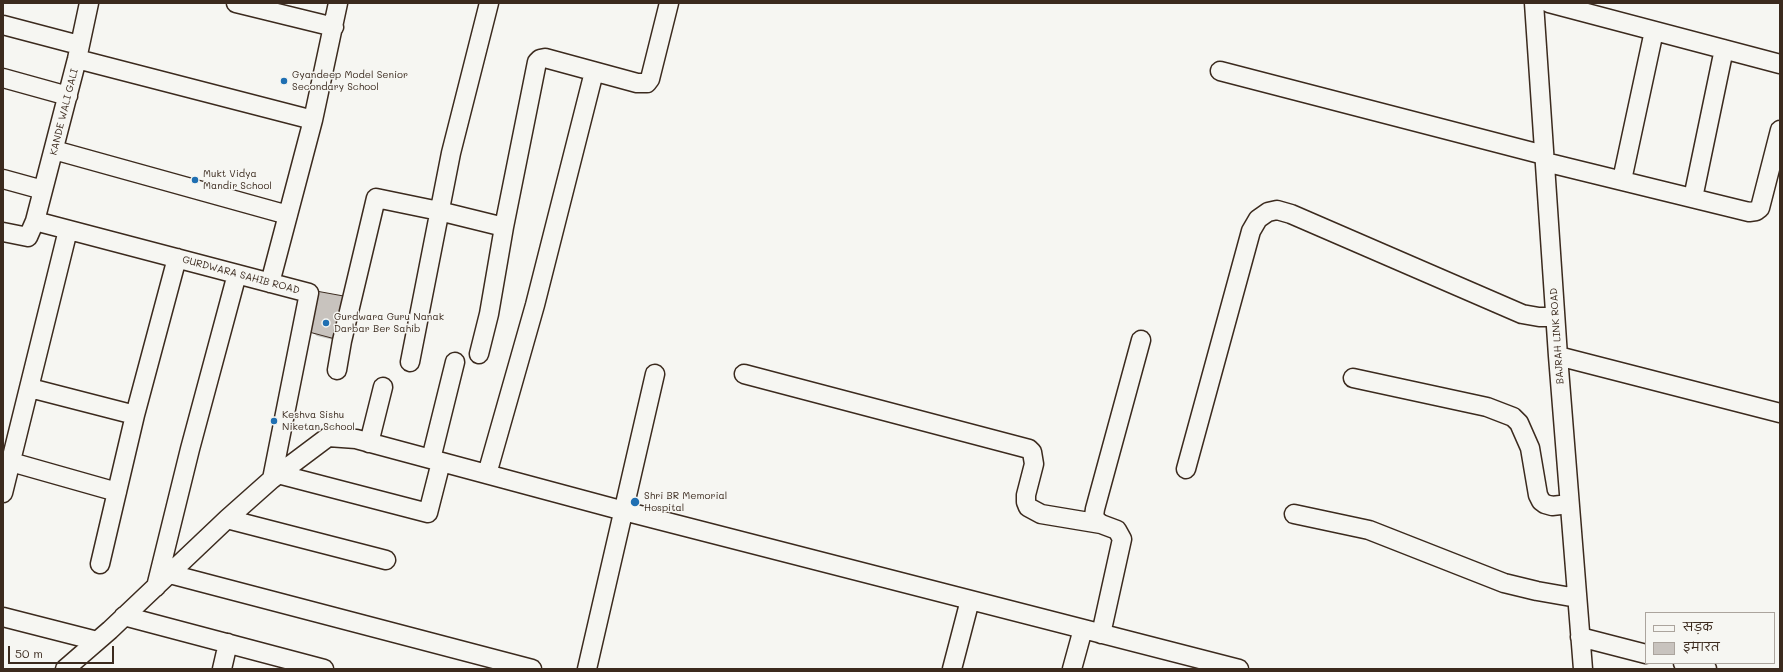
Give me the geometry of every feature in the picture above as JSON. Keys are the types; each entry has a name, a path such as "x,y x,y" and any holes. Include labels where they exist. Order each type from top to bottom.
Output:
{"street":[{"name":"KANDE WALI GALI","path":"3,232 28,237 35,221 68,96 89,3"},
{"path":"236,3 334,27"},
{"path":"270,283 313,120 338,3"},
{"path":"410,362 451,153 489,3"},
{"path":"479,354 489,314 504,227 537,62 540,59 545,58 638,84 647,83 650,79 669,3"},
{"name":"BAJRAH LINK ROAD","path":"1534,3 1555,317 1582,669"},
{"path":"1549,3 1780,64"},
{"path":"3,25 78,52 313,120"},
{"path":"1622,180 1654,31"},
{"path":"1693,198 1724,49"},
{"path":"1220,71 1622,180 1749,212 1756,211 1760,208 1780,130"},
{"path":"487,474 535,305 594,72"},
{"path":"3,78 68,96"},
{"path":"54,150 288,215"},
{"path":"3,179 43,190"},
{"path":"337,370 342,341 376,198 439,211 504,227"},
{"path":"1186,469 1251,231 1258,219 1268,212 1277,210 1298,217 1517,312 1539,317 1555,317"},
{"name":"GURDWARA SAHIB ROAD","path":"35,221 309,293 275,477"},
{"path":"3,493 68,230"},
{"path":"100,564 135,415 177,258"},
{"path":"156,587 190,449 237,274"},
{"path":"1101,524 1094,516 1096,503 1141,340"},
{"path":"1558,356 1780,413"},
{"path":"275,477 428,513 436,460 455,362"},
{"path":"587,669 655,374"},
{"path":"744,374 1029,449 1032,452 1034,464 1026,496 1028,507 1041,514 1101,524 1117,530 1122,539 1101,634"},
{"path":"1353,378 1487,407 1513,417 1519,424 1530,448 1538,495 1541,501 1552,506 1570,504"},
{"path":"369,443 382,387"},
{"path":"30,388 135,415"},
{"path":"65,669 170,574 226,519 275,477 328,436 356,439 624,511 1239,669"},
{"path":"11,462 117,492"},
{"path":"1294,514 1369,530 1504,583 1577,598"},
{"path":"226,519 386,560"},
{"path":"170,574 532,669"},
{"path":"952,669 970,600"},
{"path":"124,616 324,669"},
{"path":"3,617 97,641"},
{"path":"1072,669 1083,629"},
{"path":"1580,637 1645,654"},
{"path":"222,669 228,643"},
{"path":"1687,664 1707,669"}],"building":[{"name":"Gurdwara Guru Nanak Darbar Ber Sahib","path":"316,291 349,297 339,340 309,332"}],"place":[{"name":"Gyandeep Model Senior Secondary School","path":"284,81"},
{"name":"Mukt Vidya Mandir School","path":"195,180"},
{"name":"Gurdwara Guru Nanak Darbar Ber Sahib","path":"326,323"},
{"name":"Keshva Sishu Niketan School","path":"274,421"},
{"name":"Shri BR Memorial Hospital","path":"635,502"}]}
